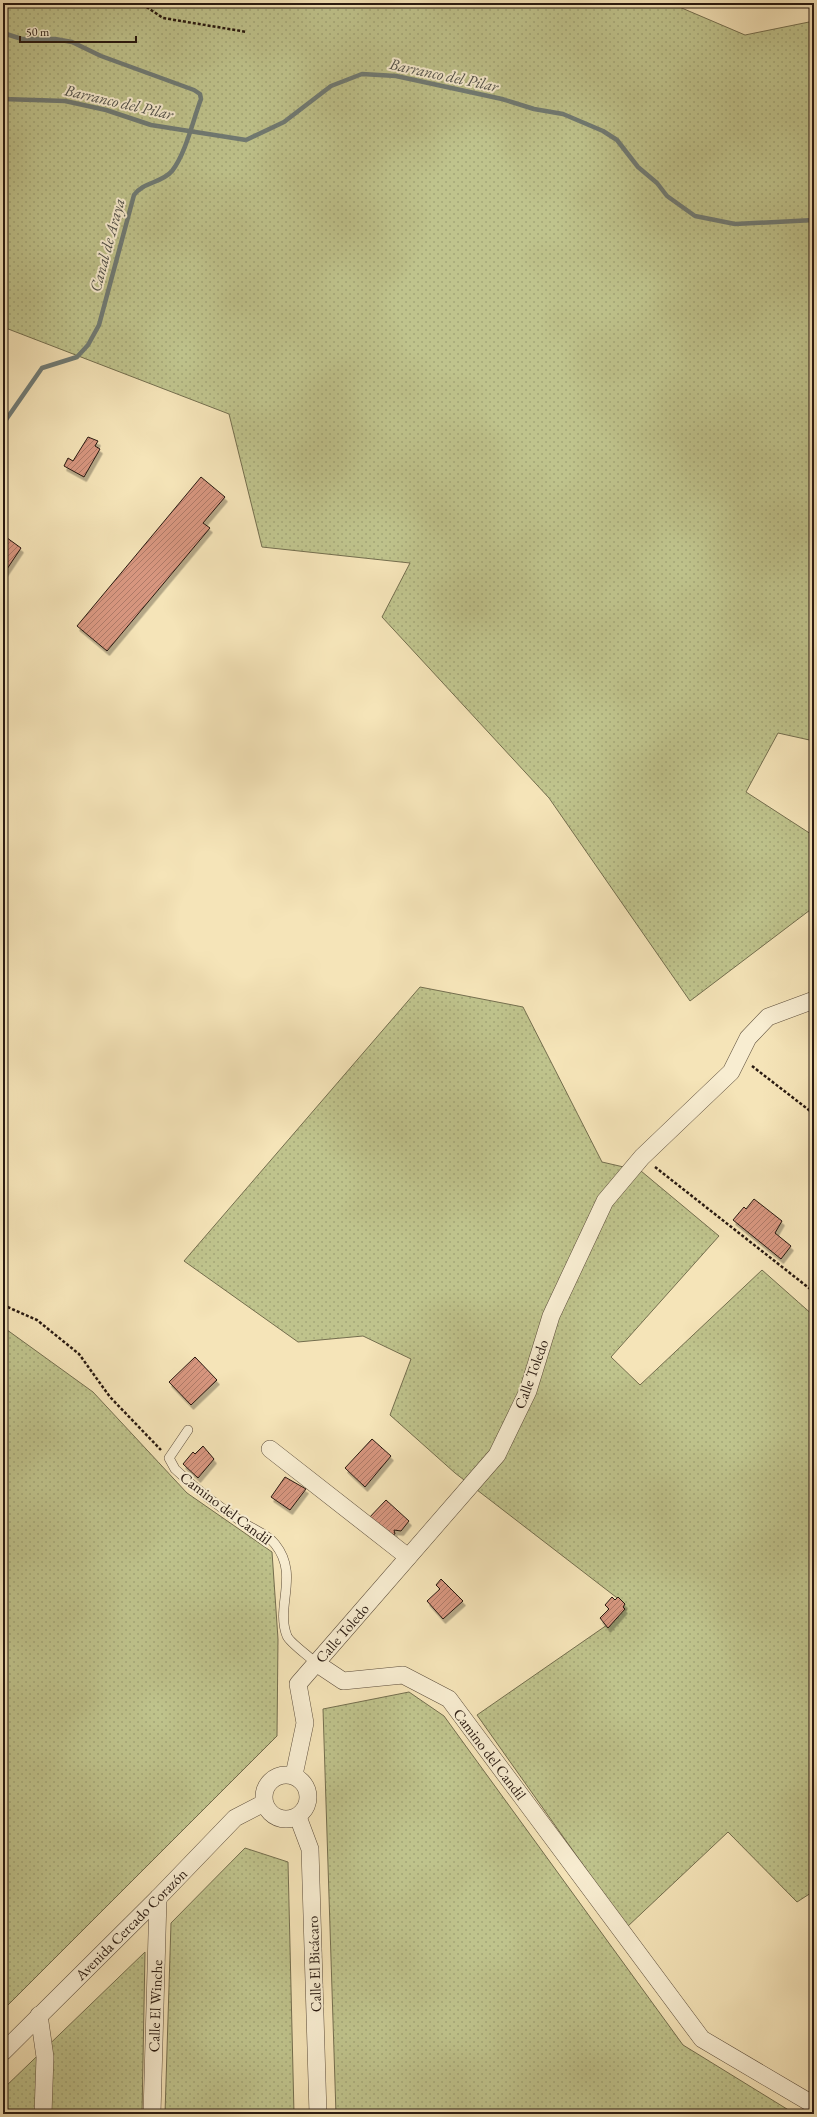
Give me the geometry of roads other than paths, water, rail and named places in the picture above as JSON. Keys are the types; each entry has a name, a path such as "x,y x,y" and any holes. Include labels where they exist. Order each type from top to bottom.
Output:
{"street":[{"name":"Calle Toledo","path":"294,1776 305,1724 298,1684 497,1455 528,1391 551,1316 605,1201 642,1157 731,1072 748,1038 768,1017 814,1000"},
{"path":"270,1449 408,1557"},
{"name":"Camino del Candil","path":"316,1663 343,1681 403,1675 449,1699 702,2039 814,2105"},
{"path":"280,1775 294,1776 303,1781 309,1791 308,1806 298,1817 286,1820 272,1815 264,1804 264,1793 269,1782 280,1775"},
{"name":"Avenida Cercado Corazón","path":"3,2052 158,1898 235,1818 264,1804"},
{"name":"Calle El Bicácaro","path":"298,1817 310,1849 318,2114"},
{"name":"Calle El Winche","path":"152,2114 158,1898"},
{"path":"39,2015 45,2057 43,2114"}],"lane":[{"name":"Camino del Candil","path":"188,1430 169,1458 174,1470 275,1544 284,1560 288,1581 284,1616 288,1636 316,1663"}],"waterway":[{"name":"Canal de Araya","path":"3,33 22,39 55,39 72,42 101,56 194,90 200,94 201,99 185,146 177,164 168,175 142,187 134,195 99,325 88,345 77,357 42,368 3,424"},
{"name":"Barranco del Pilar","path":"3,99 65,101 106,110 151,125 246,140 284,122 331,86 362,74 396,76 502,99 534,109 563,114 603,131 617,140 638,167 657,183 667,196 695,216 735,224 814,220"}]}
